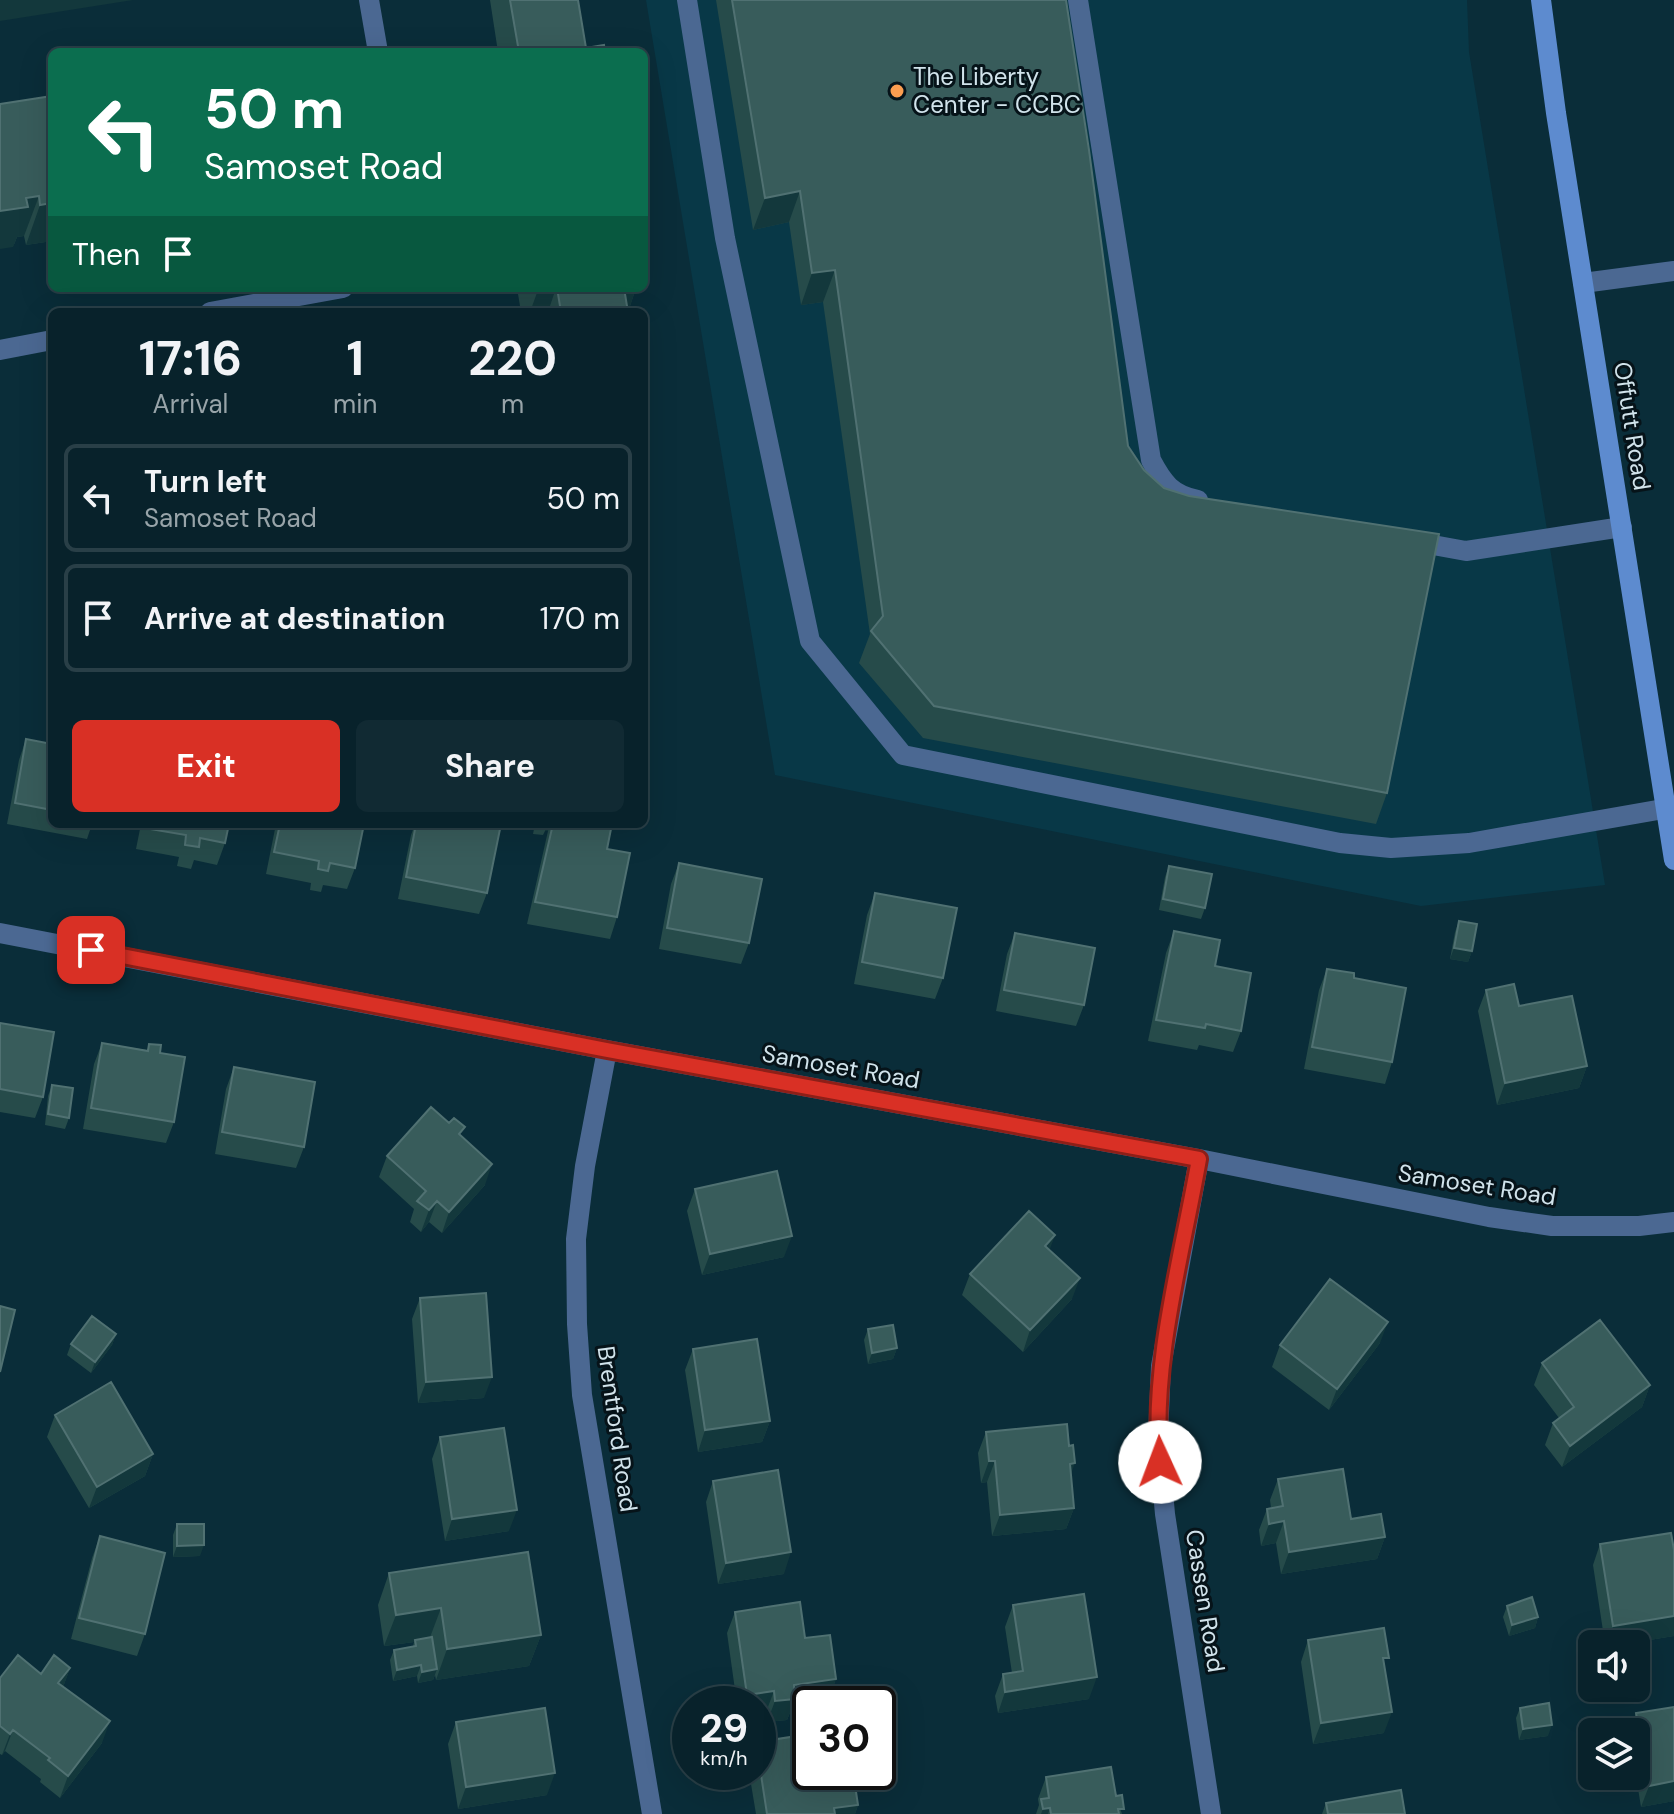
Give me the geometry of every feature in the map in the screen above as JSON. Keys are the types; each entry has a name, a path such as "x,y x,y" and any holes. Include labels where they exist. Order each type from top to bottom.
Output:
{"street":[{"path":"369,0 377,48"},
{"path":"687,0 725,238 810,641 903,755 1340,843 1391,848 1469,843 1670,808"},
{"path":"1078,0 1151,460 1163,483 1180,496 1225,505"},
{"name":"Offutt Road","path":"1541,0 1583,283 1670,808 1674,860"},
{"path":"1583,283 1674,271"},
{"path":"232,308 321,292"},
{"path":"0,350 48,341"},
{"path":"1391,537 1466,551 1622,527"},
{"name":"Samoset Road","path":"0,933 607,1050 1199,1159 1489,1217 1552,1226 1639,1226 1674,1222"},
{"name":"Brentford Road","path":"607,1050 585,1166 576,1239 577,1324 582,1395 652,1814"},
{"name":"Cassen Road","path":"1199,1159 1161,1366 1158,1436 1165,1514 1211,1814"}],"shaded area":[{"path":"646,0 1467,0 1469,52 1605,885 1421,906 775,775"}],"building":[{"path":"510,0 578,0 586,48 518,48"},
{"path":"732,0 1066,0 1128,446 1144,470 1164,488 1189,496 1439,534 1387,793 934,706 871,631 883,616 835,270 812,273 800,191 765,198"},
{"path":"48,97 48,204 40,205 39,196 26,198 28,207 0,211 0,104"},
{"path":"558,292 625,292 627,308 560,308"},
{"path":"26,739 48,743 48,809 15,803"},
{"path":"144,828 228,828 225,843 200,838 199,847 185,845 186,835"},
{"path":"279,828 363,828 355,868 330,863 328,871 318,869 319,861 274,852"},
{"path":"415,828 500,829 487,893 406,877"},
{"path":"552,828 611,828 607,849 630,853 617,917 535,902"},
{"path":"679,863 762,879 749,943 667,928"},
{"path":"1169,866 1212,874 1205,908 1163,899"},
{"path":"875,893 957,908 943,978 862,962"},
{"path":"1459,921 1477,924 1472,951 1454,948"},
{"path":"1174,931 1220,940 1215,966 1251,973 1241,1031 1206,1024 1205,1028 1156,1020"},
{"path":"1015,933 1095,948 1084,1005 1004,990"},
{"path":"1327,969 1354,973 1354,978 1406,988 1392,1062 1312,1047"},
{"path":"1514,984 1519,1006 1572,996 1587,1066 1505,1083 1486,990"},
{"path":"0,1023 54,1032 43,1097 0,1089"},
{"path":"102,1043 148,1051 149,1044 161,1045 160,1053 185,1057 174,1122 91,1108"},
{"path":"234,1067 315,1082 304,1147 222,1132"},
{"path":"52,1085 73,1088 69,1118 48,1114"},
{"path":"431,1107 449,1123 454,1118 465,1127 459,1134 492,1164 449,1212 437,1201 429,1210 417,1201 426,1191 387,1156"},
{"path":"777,1171 792,1236 710,1254 695,1189"},
{"path":"1029,1211 1055,1235 1045,1246 1080,1278 1030,1330 970,1274"},
{"path":"1330,1279 1388,1322 1337,1389 1280,1345"},
{"path":"486,1293 492,1377 426,1382 420,1298"},
{"path":"0,1306 15,1310 0,1372"},
{"path":"92,1316 116,1334 95,1362 71,1344"},
{"path":"1600,1320 1650,1385 1570,1446 1553,1423 1574,1407 1542,1363"},
{"path":"893,1325 897,1348 872,1353 868,1329"},
{"path":"757,1339 770,1421 705,1430 693,1349"},
{"path":"111,1382 153,1454 97,1487 55,1415"},
{"path":"1067,1424 1069,1446 1073,1445 1075,1463 1070,1464 1074,1508 1000,1515 995,1461 989,1461 986,1432"},
{"path":"504,1428 517,1510 452,1519 440,1437"},
{"path":"1343,1469 1351,1519 1381,1514 1385,1537 1289,1552 1284,1521 1269,1524 1267,1509 1283,1506 1278,1479"},
{"path":"778,1470 791,1552 726,1563 713,1481"},
{"path":"177,1524 204,1524 204,1545 177,1546"},
{"path":"1671,1533 1674,1616 1613,1626 1600,1544"},
{"path":"100,1536 165,1553 145,1634 79,1618"},
{"path":"528,1552 541,1635 447,1649 441,1608 396,1615 389,1573"},
{"path":"1084,1594 1097,1677 1005,1692 1003,1674 1023,1671 1013,1605"},
{"path":"1532,1597 1538,1617 1512,1625 1507,1606"},
{"path":"800,1602 805,1638 830,1635 836,1679 794,1685 792,1699 776,1701 776,1686 746,1686 735,1612"},
{"path":"1384,1628 1389,1658 1383,1658 1392,1712 1321,1723 1308,1640"},
{"path":"432,1637 437,1669 422,1672 421,1665 397,1670 394,1650 416,1646 415,1640"},
{"path":"18,1655 41,1674 54,1655 70,1668 58,1683 110,1721 68,1776 13,1730 10,1734 0,1726 0,1678"},
{"path":"1549,1703 1552,1725 1523,1729 1520,1708"},
{"path":"1674,1707 1674,1781 1650,1786 1650,1718 1637,1718 1636,1713"},
{"path":"545,1708 555,1773 466,1787 456,1722"},
{"path":"792,1737 792,1790 856,1790 858,1805 834,1808 835,1814 767,1814 763,1790 776,1790 776,1739"},
{"path":"1111,1767 1116,1796 1122,1795 1124,1809 1118,1809 1119,1814 1051,1814 1050,1808 1043,1809 1041,1799 1049,1798 1046,1777"},
{"path":"1401,1790 1405,1814 1328,1814 1326,1803"}],"place":[{"name":"The Liberty Center - CCBC","path":"897,91"}],"route":[{"path":"91,950 607,1050 1199,1159 1161,1366 1160,1462"}]}
